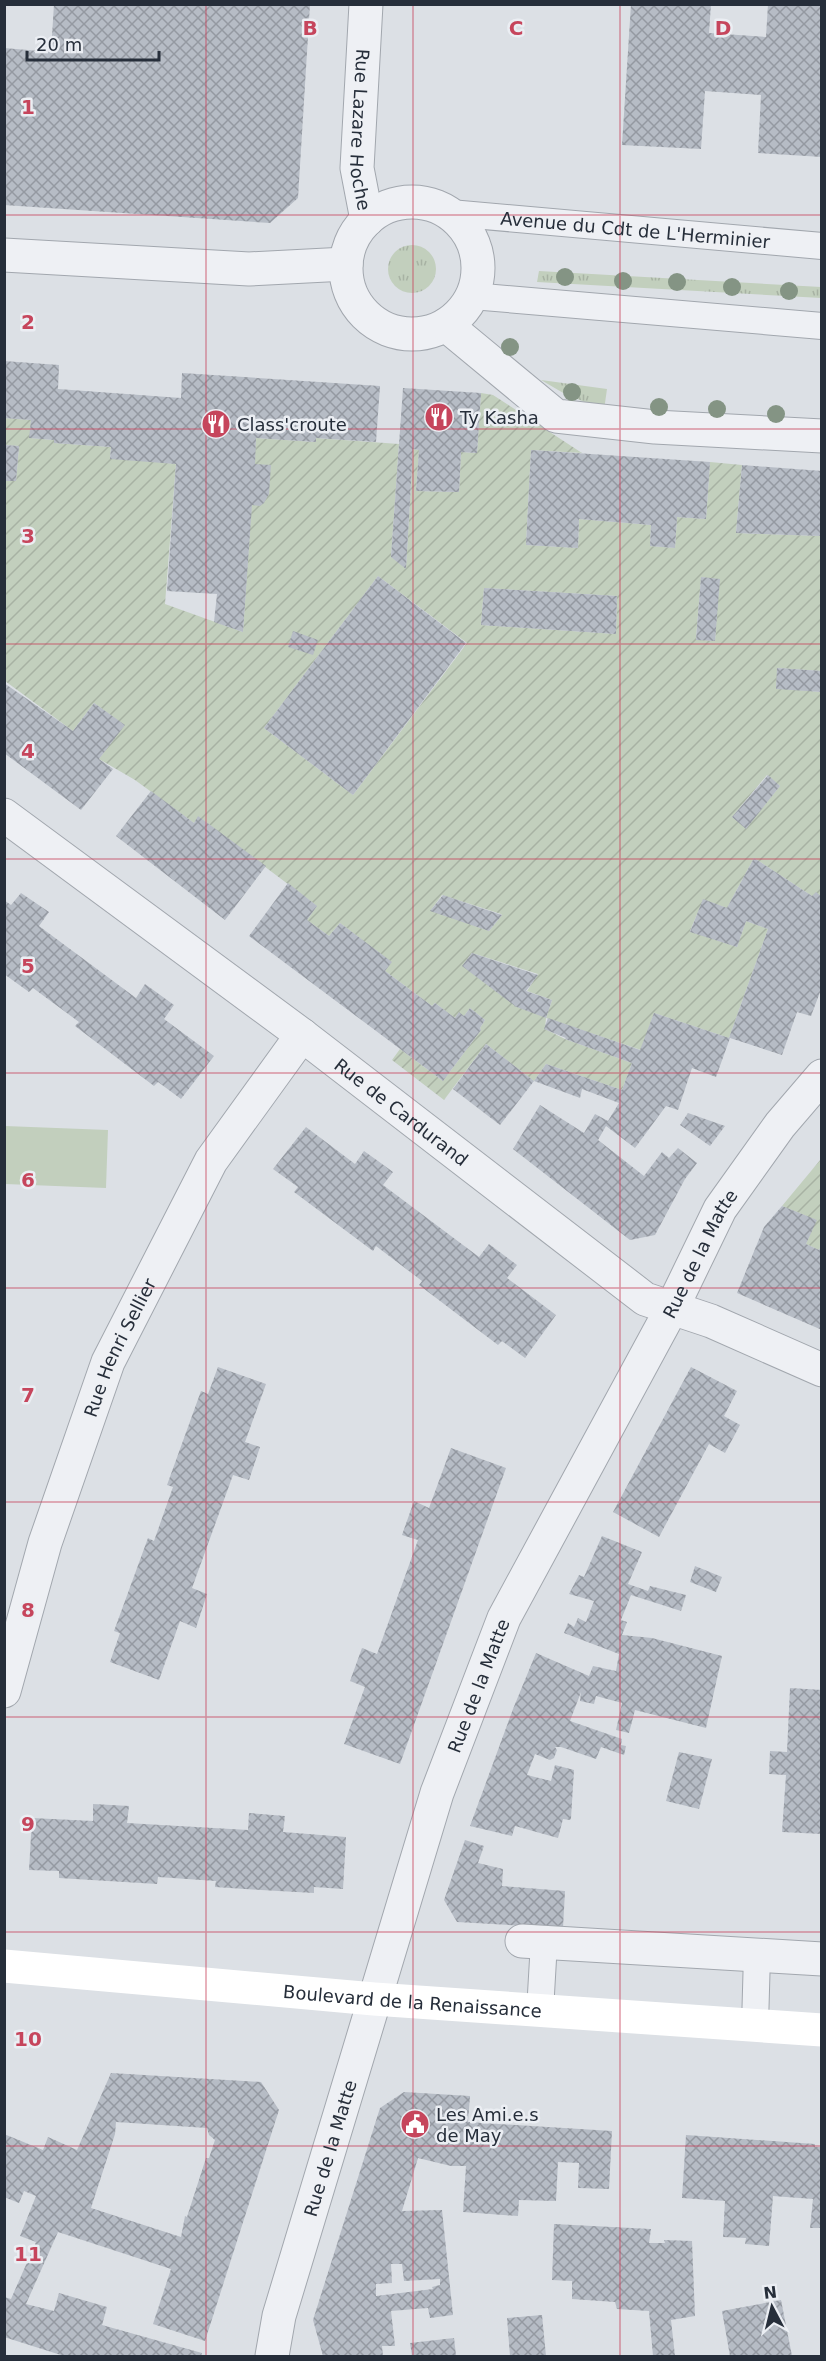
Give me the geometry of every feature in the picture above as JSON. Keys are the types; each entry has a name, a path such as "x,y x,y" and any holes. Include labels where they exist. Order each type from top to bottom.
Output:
{"main road":[{"name":"Boulevard de la Renaissance","path":"4,1966 374,1999 822,2030"}],"street":[{"name":"Rue Lazare Hoche","path":"366,4 357,168 367,219"},
{"path":"408,202 429,204 450,213 464,226 473,242 478,260 478,278 472,296 461,312 446,325 428,332 409,334 390,330 373,321 358,305 348,286 346,264 349,248 356,233 367,219 386,207 408,202"},
{"path":"4,255 249,269 346,264"},
{"path":"446,325 556,416 655,427 822,436"},
{"name":"Rue de Cardurand","path":"4,815 302,1035 645,1299 711,1321 822,1370"},
{"name":"Rue Henri Sellier","path":"4,1691 45,1543 108,1362 211,1161 302,1035"},
{"name":"Rue de la Matte","path":"272,2356 279,2316 437,1793 504,1618 672,1308 720,1209 780,1125 822,1076"},
{"path":"533,1942 822,1959"}],"lane":[{"name":"Avenue du Cdt de L'Herminier","path":"450,213 822,246"},
{"path":"472,296 822,326"},
{"path":"533,1942 540,2011"},
{"path":"755,2025 757,1955"}],"green space":[{"path":"412,245 429,252 436,269 429,286 412,293 395,286 388,269 395,252"},
{"path":"539,271 821,287 821,298 537,282"},
{"path":"541,380 607,389 604,410 565,394"},
{"path":"481,393 493,395 582,453 531,450 526,545 578,548 579,519 651,525 650,546 675,548 677,517 706,519 710,462 742,465 736,533 821,536 821,671 778,668 776,688 821,692 821,897 812,896 754,858 727,908 703,900 690,931 737,947 746,921 768,929 729,1038 654,1013 641,1050 546,1018 545,1029 565,1039 632,1063 622,1090 546,1064 534,1081 486,1044 444,1100 392,1060 400,1049 443,1081 481,1030 485,1020 470,1008 464,1016 459,1013 455,1018 435,1003 432,1006 385,971 391,962 340,923 329,936 307,920 317,906 199,817 194,823 135,780 99,759 124,725 94,703 73,731 5,681 5,481 16,481 19,446 5,445 5,418 31,420 30,438 54,440 55,443 111,447 110,457 176,464 165,604 243,632 256,438 315,442 316,438 399,444 391,557 406,568 413,449 419,450 416,491 459,492 461,452 477,453","holes":["378,576 467,643 353,795 264,728","701,577 719,580 715,641 696,639","484,588 617,596 616,634 481,625","767,775 780,786 746,828 732,817","442,895 501,914 489,931 431,910","472,953 538,974 527,991 552,1000 546,1018 463,965"]},
{"path":"5,1126 108,1130 106,1188 5,1184"},
{"path":"821,1159 822,1244 819,1250 806,1244 816,1220 782,1206"}],"building":[{"path":"54,4 310,4 298,198 270,223 4,205 4,48 51,52"},
{"path":"631,4 711,4 709,33 766,37 768,4 822,4 822,157 758,153 761,95 705,91 701,149 622,145"},
{"path":"4,361 59,365 58,389 181,398 182,373 380,386 376,442 316,438 316,442 256,438 255,464 271,465 269,494 260,506 252,505 243,632 214,622 217,594 167,591 176,464 110,459 111,447 54,443 54,440 29,438 31,420 4,418"},
{"path":"403,388 481,393 477,453 461,452 459,492 416,491 419,450 413,449 406,569 391,557"},
{"path":"4,445 19,446 16,481 4,481"},
{"path":"531,450 710,462 706,519 677,517 675,548 650,546 651,525 579,519 578,548 526,545"},
{"path":"742,465 822,471 822,536 736,533"},
{"path":"378,576 466,643 353,795 264,728"},
{"path":"701,577 720,579 715,641 696,640"},
{"path":"484,588 617,596 616,634 481,625"},
{"path":"293,631 318,640 313,655 288,647"},
{"path":"777,668 822,671 822,692 776,689"},
{"path":"4,683 73,731 94,703 125,725 99,759 113,769 81,810 4,753"},
{"path":"768,775 780,786 746,829 732,817"},
{"path":"151,791 194,823 198,816 266,866 225,920 116,836"},
{"path":"754,858 812,896 816,892 822,897 822,987 811,1016 797,1012 782,1055 730,1038 716,1077 692,1068 678,1110 666,1106 635,1148 606,1126 598,1140 644,1176 662,1152 669,1158 678,1148 697,1163 685,1179 655,1235 630,1240 513,1149 540,1105 584,1133 595,1114 608,1121 619,1103 582,1089 580,1098 534,1081 546,1064 622,1090 632,1063 544,1029 548,1018 640,1050 654,1013 729,1038 768,929 746,921 737,947 690,932 703,899 727,908"},
{"path":"288,883 317,906 307,920 329,936 340,923 392,962 385,971 432,1006 435,1003 455,1018 459,1012 464,1016 470,1008 485,1020 481,1030 443,1081 249,936"},
{"path":"21,893 49,912 39,926 136,998 145,984 174,1005 164,1019 214,1056 181,1099 158,1082 154,1086 75,1026 79,1022 33,988 29,992 4,974 4,900 11,905"},
{"path":"443,895 502,915 489,931 430,911"},
{"path":"472,953 538,975 526,991 552,1000 546,1018 514,1006 462,966"},
{"path":"486,1044 534,1081 500,1125 453,1089"},
{"path":"688,1113 725,1126 710,1146 680,1125"},
{"path":"306,1127 355,1164 364,1151 393,1172 383,1185 479,1257 489,1244 517,1265 507,1278 556,1315 525,1358 502,1341 498,1345 419,1285 422,1281 376,1246 373,1251 294,1192 298,1187 273,1169"},
{"path":"782,1206 817,1220 806,1244 819,1250 822,1244 822,1330 737,1293 764,1227"},
{"path":"218,1367 266,1384 245,1442 260,1447 249,1480 233,1475 192,1588 207,1594 196,1628 180,1621 159,1680 110,1662 120,1633 114,1631 148,1538 154,1541 173,1487 167,1485 201,1391 208,1394"},
{"path":"691,1367 737,1391 724,1416 740,1425 725,1453 709,1444 659,1537 613,1512"},
{"path":"451,1448 506,1468 400,1764 344,1744 365,1687 350,1681 362,1648 377,1654 418,1540 402,1535 414,1501 429,1508"},
{"path":"602,1536 642,1552 628,1584 648,1591 650,1586 686,1595 681,1611 631,1595 621,1620 627,1622 622,1635 652,1638 722,1656 706,1728 635,1710 629,1733 616,1730 622,1703 596,1696 594,1704 580,1701 581,1692 570,1721 622,1739 621,1745 626,1746 624,1755 601,1747 596,1759 561,1747 555,1747 557,1750 554,1758 550,1760 535,1754 527,1775 551,1781 555,1765 574,1770 571,1818 570,1820 563,1819 558,1838 515,1826 512,1836 470,1826 536,1653 589,1676 593,1666 616,1671 619,1654 564,1633 568,1623 574,1627 578,1618 586,1622 594,1601 569,1594 579,1575 584,1577"},
{"path":"695,1566 722,1577 716,1592 690,1582"},
{"path":"790,1688 822,1690 822,1834 782,1832 786,1775 769,1774 770,1751 787,1752"},
{"path":"679,1752 712,1759 699,1809 666,1801"},
{"path":"93,1804 129,1806 127,1823 248,1830 249,1813 285,1816 283,1832 346,1837 343,1889 314,1887 314,1893 261,1890 215,1887 216,1881 158,1877 157,1884 59,1878 59,1871 29,1870 32,1818 93,1821"},
{"path":"465,1840 484,1846 478,1863 503,1869 502,1886 565,1891 563,1928 457,1922 444,1900"},
{"path":"111,2073 261,2082 279,2110 205,2341 153,2324 171,2269 58,2232 26,2304 54,2311 59,2293 107,2307 102,2325 202,2353 201,2356 64,2356 4,2337 4,2297 11,2299 36,2242 20,2236 36,2196 24,2191 19,2203 4,2197 4,2134 43,2150 48,2137 77,2150","holes":["116,2122 207,2128 209,2135 215,2140 209,2158 206,2158 187,2217 185,2216 181,2237 91,2208 115,2134"]},
{"path":"404,2092 470,2096 468,2122 612,2131 609,2189 578,2188 579,2163 558,2162 556,2201 519,2200 518,2216 463,2212 466,2166 451,2166 418,2158 402,2211 442,2210 453,2315 430,2318 428,2308 391,2311 395,2346 382,2346 383,2356 323,2356 313,2320 380,2108","holes":["391,2264 402,2264 404,2281 440,2279 440,2285 432,2287 433,2289 376,2296 376,2284 392,2283"]},
{"path":"686,2135 815,2144 815,2147 822,2147 822,2228 810,2228 813,2199 773,2196 769,2246 745,2244 746,2238 723,2237 725,2201 682,2198"},
{"path":"554,2224 651,2229 649,2243 665,2243 664,2240 692,2241 695,2316 671,2320 675,2356 653,2356 649,2311 617,2309 615,2302 572,2299 572,2281 552,2280"},
{"path":"781,2300 792,2356 730,2356 722,2311"},
{"path":"542,2315 546,2356 510,2356 507,2318"},
{"path":"454,2338 456,2355 412,2356 410,2343"}],"place":[{"name":"Ty Kasha","path":"439,417"},
{"name":"Class'croute","path":"216,424"},
{"name":"Les Ami.e.s de May","path":"415,2124"}]}
